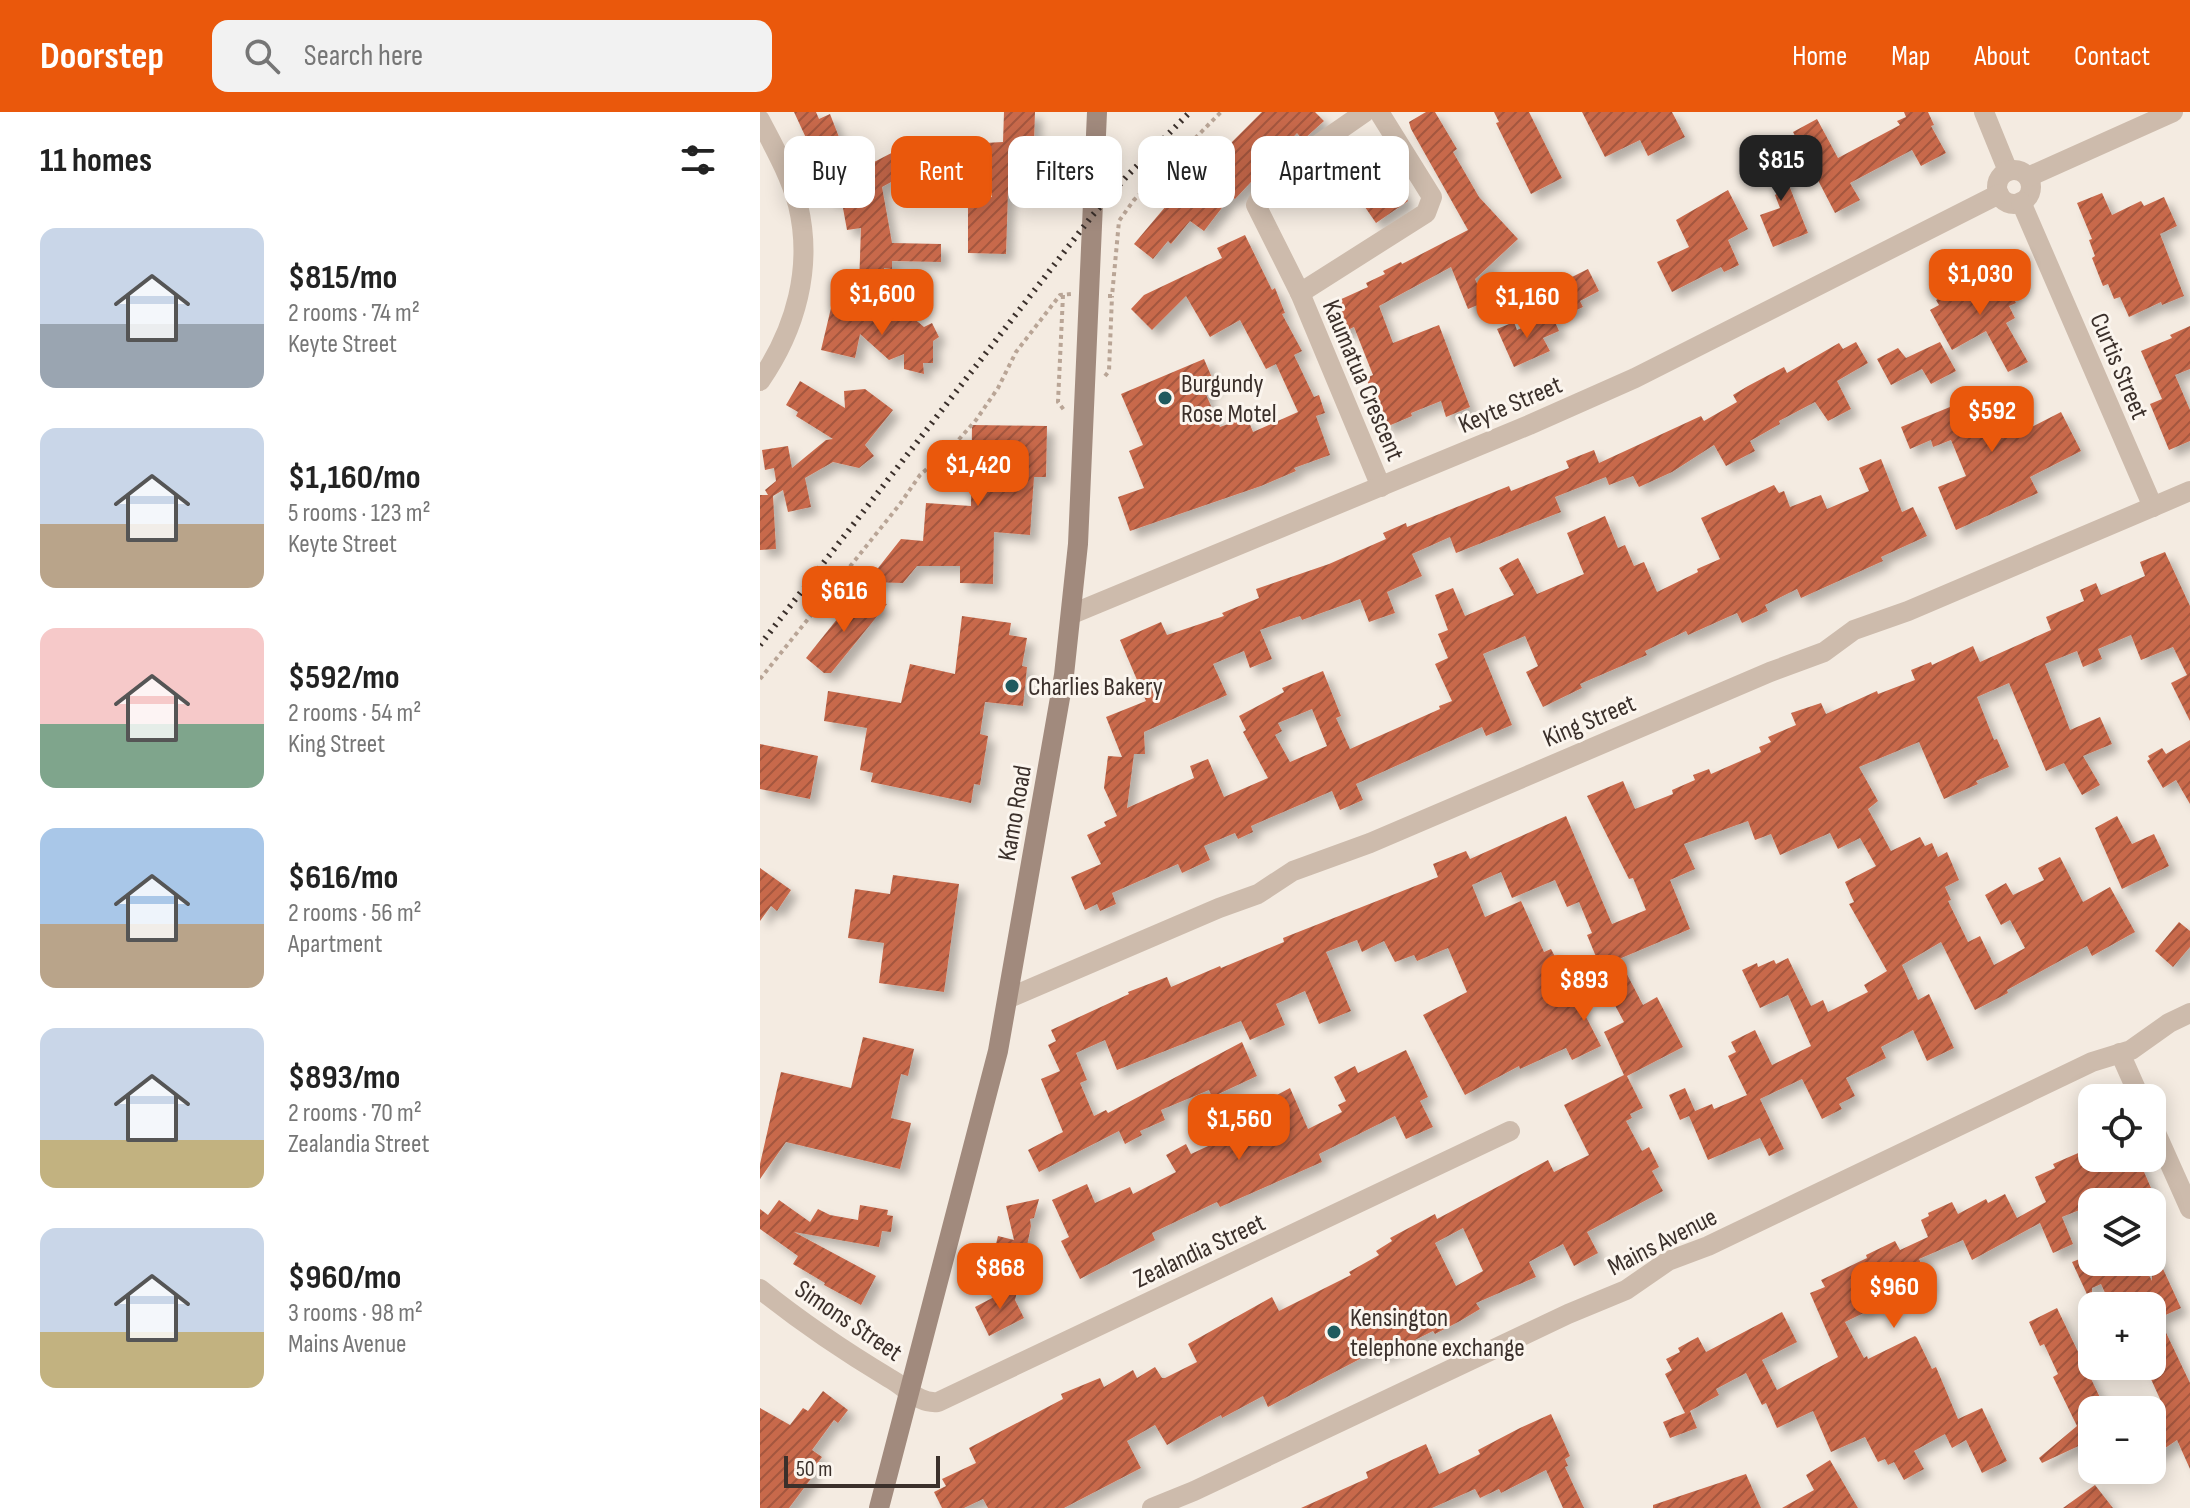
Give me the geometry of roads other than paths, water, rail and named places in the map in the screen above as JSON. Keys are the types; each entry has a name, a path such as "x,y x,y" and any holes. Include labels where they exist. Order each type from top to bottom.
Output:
{"main road":[{"name":"Kamo Road","path":"879,1508 998,1051 1064,675 1079,529 1097,112"}],"street":[{"name":"Kaumatua Crescent","path":"1365,112 1309,151 1256,205 1300,293 1381,487"},
{"name":"Kaumatua Crescent","path":"1300,293 1426,213 1432,197 1379,112"},
{"path":"1984,112 2018,174 2031,188 2021,202 2008,203 1999,194 2000,178 2018,174 2173,112"},
{"path":"760,120 785,170 798,205 803,271 799,300 788,331 776,358 760,381"},
{"name":"Keyte Street","path":"1072,614 1635,378 1999,194"},
{"name":"Curtis Street","path":"2021,202 2153,507"},
{"name":"King Street","path":"1009,998 1258,894 1293,871 1370,843 1814,656 1854,630 1908,611 2190,491"},
{"name":"Mains Avenue","path":"1152,1508 1568,1314 1626,1290 1668,1261 1708,1246 2092,1062 2138,1046 2169,1023 2190,1013"},
{"path":"2120,1053 2134,1084"},
{"name":"Zealandia Street","path":"910,1394 927,1403 945,1400 1510,1131"},
{"path":"2166,1155 2190,1209"},
{"name":"Simons Street","path":"760,1289 805,1325 910,1394"}],"railway":[{"path":"760,645 1092,216 1190,112"}],"place":[{"name":"Burgundy Rose Motel","path":"1165,398"},
{"name":"Charlies Bakery","path":"1012,686"},
{"name":"Kensington telephone exchange","path":"1334,1332"}]}
